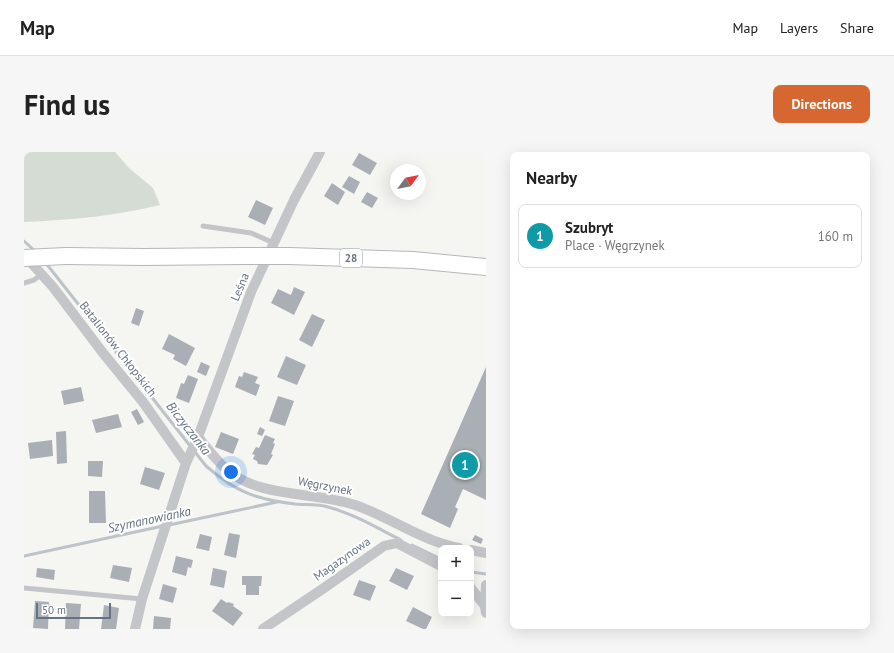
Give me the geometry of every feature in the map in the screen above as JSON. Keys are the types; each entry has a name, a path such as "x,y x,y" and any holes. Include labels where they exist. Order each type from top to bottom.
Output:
{"main road":[{"name":"28","path":"24,257 290,256 413,260 486,267"}],"street":[{"name":"Leśna","path":"198,437 251,292 294,200 320,152"},
{"name":"Batalionów Chłopskich","path":"24,257 53,287 187,460"},
{"path":"135,629 142,599 187,460 198,437"},
{"name":"Węgrzynek","path":"198,437 213,456 227,470 244,481 270,489 354,505 448,545"},
{"name":"Magazynowa","path":"263,629 384,546 397,543 438,564"},
{"path":"474,551 486,553"},
{"path":"485,609 486,586"},
{"path":"474,592 485,609"}],"lane":[{"path":"203,226 251,233 274,243"},
{"path":"24,283 34,280 42,274"},
{"path":"24,588 142,599"}],"shaded area":[{"path":"24,152 115,152 129,168 153,188 160,205 92,217 24,222"}],"building":[{"path":"359,153 377,163 370,175 352,165"},
{"path":"349,176 360,182 354,194 342,187"},
{"path":"332,183 345,192 338,205 324,196"},
{"path":"367,192 378,198 372,208 361,202"},
{"path":"256,200 273,208 265,225 248,217"},
{"path":"294,287 305,292 294,315 271,303 278,289 291,295"},
{"path":"136,308 144,311 139,326 131,323"},
{"path":"312,314 325,320 312,347 299,340"},
{"path":"169,334 195,348 186,366 173,359 175,355 162,349"},
{"path":"286,356 306,365 297,385 277,377"},
{"path":"201,362 210,366 206,376 197,372"},
{"path":"486,367 486,500 463,489 455,507 458,509 450,528 421,514"},
{"path":"244,372 258,377 255,383 260,385 256,396 235,387 239,376 242,377"},
{"path":"188,375 198,379 189,403 176,398 181,383 184,384"},
{"path":"81,387 84,401 64,405 61,391"},
{"path":"278,396 294,401 285,426 269,421"},
{"path":"137,409 144,422 138,425 131,412"},
{"path":"118,414 122,427 96,433 92,420"},
{"path":"260,427 265,430 262,436 257,434"},
{"path":"66,431 67,463 57,464 56,432"},
{"path":"221,432 239,439 233,454 215,447"},
{"path":"265,435 275,439 273,443 275,444 271,454 273,455 267,465 258,464 257,461 253,459 255,455 252,454 256,447 259,448"},
{"path":"52,440 53,456 30,459 28,443"},
{"path":"88,461 103,461 102,477 88,476"},
{"path":"145,467 165,473 159,490 140,484"},
{"path":"89,491 105,491 106,523 89,523"},
{"path":"229,533 240,535 236,558 224,555"},
{"path":"200,534 212,537 209,551 196,548"},
{"path":"475,535 483,539 481,544 472,540"},
{"path":"176,556 193,560 191,568 188,567 186,576 172,572"},
{"path":"113,565 132,568 129,582 110,578"},
{"path":"37,568 55,570 54,580 36,577"},
{"path":"213,568 227,571 224,588 210,585"},
{"path":"396,568 414,576 407,590 389,581"},
{"path":"242,576 262,576 261,586 259,586 259,595 246,595 246,585 242,585"},
{"path":"359,580 376,586 370,601 353,595"},
{"path":"163,584 177,588 173,603 159,599"},
{"path":"221,599 227,603 234,604 233,606 243,613 233,626 212,611"},
{"path":"35,601 49,602 48,629 33,628"},
{"path":"66,603 81,604 79,629 65,629"},
{"path":"104,605 119,608 116,629 101,629"},
{"path":"413,607 432,617 426,629 406,621"},
{"path":"154,616 171,618 170,629 153,629"}],"waterway":[{"name":"Biczyczanka","path":"24,241 36,252"},
{"name":"Biczyczanka","path":"45,262 206,466 217,475 237,488 257,497 295,504 324,506 347,513 401,540"},
{"name":"Szymanowianka","path":"169,525 277,502"},
{"name":"Szymanowianka","path":"24,556 163,526"},
{"name":"Biczyczanka","path":"412,545 438,558"},
{"name":"Biczyczanka","path":"474,572 486,574"}],"place":[{"name":"Szubryt","path":"465,465"}]}
